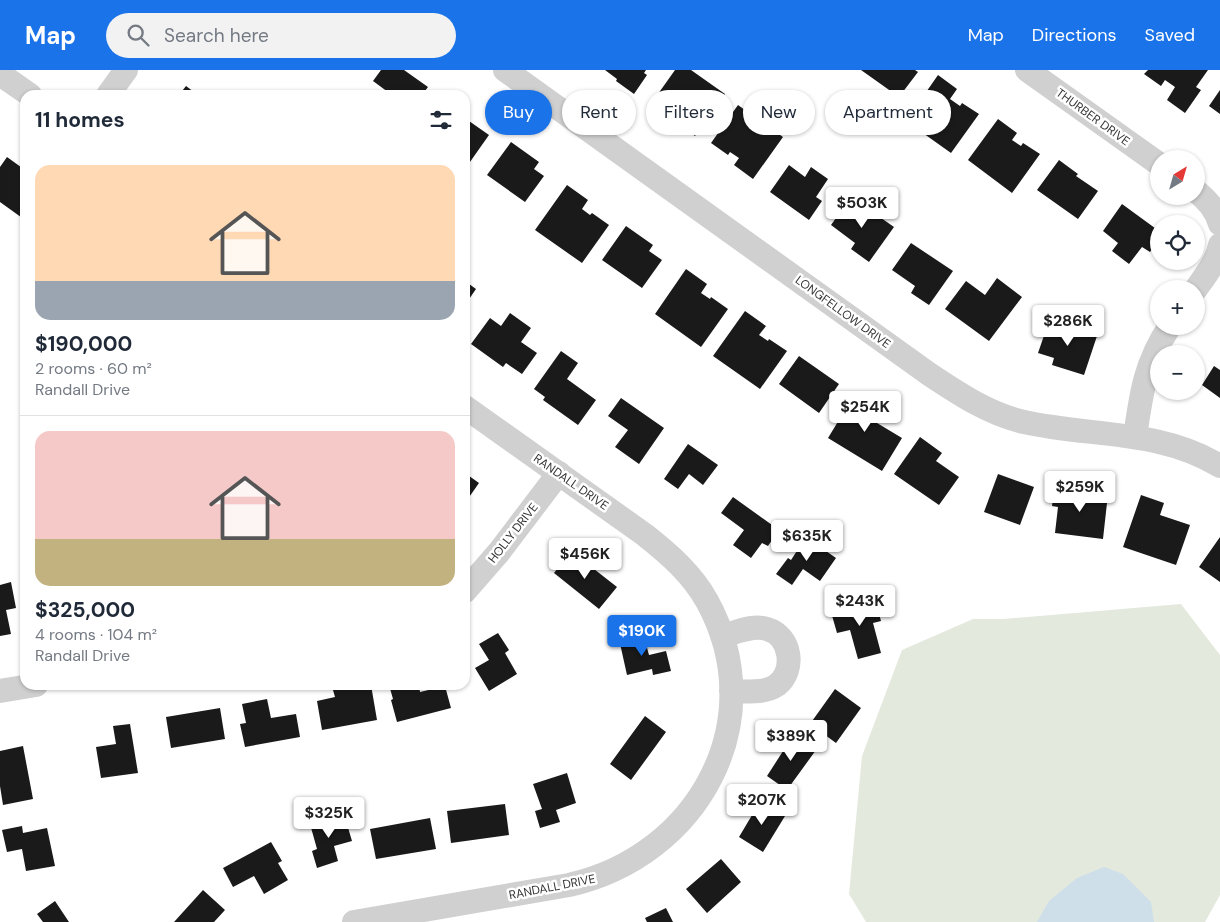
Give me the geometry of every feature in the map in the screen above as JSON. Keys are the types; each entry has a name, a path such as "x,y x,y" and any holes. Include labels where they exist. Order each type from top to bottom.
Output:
{"street":[{"path":"112,90 126,70"},
{"name":"LONGFELLOW DRIVE","path":"505,70 913,363 967,399 1022,422 1075,431 1135,436 1179,447 1220,466"},
{"name":"THURBER DRIVE","path":"1027,70 1150,158"},
{"path":"0,74 23,90"},
{"path":"1205,199 1216,213 1220,224"},
{"path":"1202,280 1219,252 1220,245"},
{"path":"1135,436 1145,378 1154,354 1165,335"},
{"name":"RANDALL DRIVE","path":"354,922 569,886 591,880 629,863 660,841 686,815 710,781 724,745 731,708 732,691 726,652 722,636 706,600 685,570 668,552 470,411"},
{"name":"HOLLY DRIVE","path":"470,585 499,552 559,474"},
{"path":"722,636 756,628 767,628 783,641 788,651 788,670 777,685 758,691 732,691"},
{"path":"0,691 20,688"}],"shaded area":[{"path":"1181,604 1220,655 1220,895 1205,922 866,922 849,894 862,756 902,650 973,619 1003,619"}],"water":[{"path":"1104,867 1123,874 1151,902 1154,922 1037,922 1049,901 1077,878"}],"building":[{"path":"381,70 404,70 428,87 426,90 385,90 373,81"},
{"path":"605,70 646,70 644,73 647,75 636,91 628,90 616,81 617,79"},
{"path":"675,70 691,70 719,90 661,90"},
{"path":"861,70 915,70 918,72 904,90 889,90"},
{"path":"1148,70 1208,70 1196,87 1201,90 1185,113 1167,100 1175,87 1165,80 1161,86 1144,74"},
{"path":"938,75 957,89 951,98 951,90 928,90"},
{"path":"186,86 191,90 183,90"},
{"path":"1220,90 1220,114 1209,106"},
{"path":"951,100 960,106 962,103 979,114 951,153 926,135 951,135"},
{"path":"738,105 743,109 743,135 780,135 783,137 753,179 734,165 739,158 730,152 728,155 711,143 717,135 733,135 733,112"},
{"path":"998,119 1017,133 1012,140 1021,146 1023,143 1040,154 1012,193 968,160"},
{"path":"470,122 485,132 485,135 489,135 470,162"},
{"path":"511,142 539,162 534,169 544,176 525,202 487,175"},
{"path":"7,157 20,166 20,216 0,202 0,167"},
{"path":"1059,160 1078,174 1076,176 1098,191 1078,219 1037,190"},
{"path":"789,165 805,177 811,167 828,179 816,197 822,201 809,220 770,192"},
{"path":"567,185 588,200 582,209 590,215 592,213 609,225 582,263 535,230"},
{"path":"851,197 894,227 869,262 851,249 855,243 831,225"},
{"path":"1122,204 1150,224 1150,252 1142,247 1129,264 1112,251 1118,243 1103,231"},
{"path":"626,226 653,245 649,251 662,260 642,288 602,260"},
{"path":"911,243 953,271 929,305 911,293 915,286 892,270"},
{"path":"686,269 707,284 701,293 710,299 711,297 728,309 701,347 655,314"},
{"path":"997,278 1022,297 989,341 945,309 966,281 985,295"},
{"path":"470,285 476,289 470,298"},
{"path":"745,311 766,326 759,335 787,351 760,389 713,356"},
{"path":"510,313 531,328 521,342 537,353 522,374 506,363 503,367 471,344 490,318 501,326"},
{"path":"1049,321 1097,336 1084,375 1052,365 1054,358 1038,353"},
{"path":"561,351 578,363 567,379 596,400 578,425 543,400 545,397 534,389"},
{"path":"799,356 839,384 819,413 779,384"},
{"path":"1214,366 1220,370 1220,398 1205,387 1205,380"},
{"path":"856,392 880,406 872,420 902,438 882,471 828,438"},
{"path":"621,398 664,428 639,464 615,447 628,430 608,416"},
{"path":"920,437 942,453 936,461 959,477 939,505 894,474"},
{"path":"688,444 718,465 703,485 689,474 678,489 664,479"},
{"path":"998,474 1034,487 1020,525 984,512"},
{"path":"470,477 479,483 470,496"},
{"path":"1055,483 1076,486 1074,501 1089,503 1090,492 1108,494 1103,539 1055,533 1058,507 1052,506"},
{"path":"1141,495 1164,503 1160,515 1190,525 1176,565 1123,547"},
{"path":"733,497 779,530 768,546 762,543 751,558 733,545 744,530 721,513"},
{"path":"806,537 836,558 820,581 803,569 792,585 776,574 788,558 791,560"},
{"path":"1220,537 1220,582 1199,567"},
{"path":"571,551 617,587 599,609 554,573"},
{"path":"11,582 16,608 6,610 11,634 0,636 0,585"},
{"path":"875,599 881,621 873,623 881,653 858,659 850,630 837,633 831,612"},
{"path":"498,633 509,650 505,653 517,674 489,691 475,668 489,660 479,644"},
{"path":"643,633 649,655 666,651 671,671 653,675 652,669 627,675 619,639"},
{"path":"835,689 861,708 836,743 810,724"},
{"path":"333,690 372,690 377,720 322,730 317,701 335,697"},
{"path":"390,690 420,690 420,692 446,690 451,708 397,722 391,700 393,699"},
{"path":"267,699 271,718 296,714 300,737 245,747 240,724 246,723 242,704"},
{"path":"220,708 225,739 171,748 166,717"},
{"path":"645,716 666,732 631,780 610,764"},
{"path":"130,724 138,773 101,778 96,747 116,744 113,726"},
{"path":"794,734 816,750 787,790 767,776"},
{"path":"23,746 33,799 3,805 0,786 0,751"},
{"path":"567,773 576,803 556,810 560,822 540,828 535,811 542,809 533,784"},
{"path":"761,800 785,816 763,852 739,837"},
{"path":"505,804 509,835 451,843 447,811"},
{"path":"344,814 352,841 334,846 338,861 317,868 312,851 317,849 310,824"},
{"path":"430,818 436,849 376,859 370,829"},
{"path":"22,826 23,833 47,828 55,866 26,871 22,849 7,852 2,830"},
{"path":"271,842 282,861 278,863 288,880 264,894 254,876 233,887 223,868"},
{"path":"721,859 741,882 707,913 686,889"},
{"path":"203,890 225,910 214,922 174,922"},
{"path":"55,901 69,922 43,922 37,914"},
{"path":"666,908 673,922 647,922 645,918"}]}
